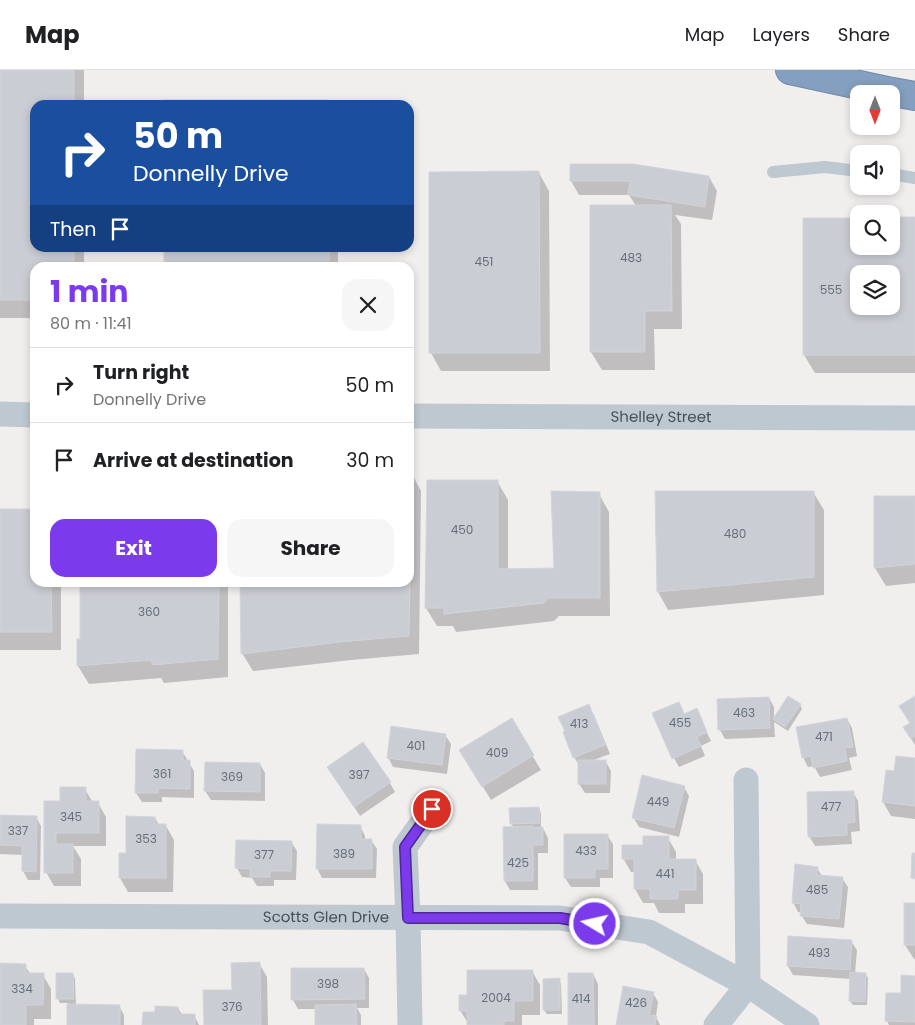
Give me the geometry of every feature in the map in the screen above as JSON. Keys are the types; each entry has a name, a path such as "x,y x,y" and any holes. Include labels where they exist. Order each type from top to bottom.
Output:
{"highway":[{"path":"790,70 915,96"}],"street":[{"path":"0,414 30,414"},
{"name":"Shelley Street","path":"414,416 915,418"},
{"path":"716,1025 748,985 746,780"},
{"path":"410,1025 405,847 432,809"},
{"name":"Scotts Glen Drive","path":"0,916 560,918 648,932 748,985 807,1025"}],"lane":[{"path":"773,172 826,168 850,170"},
{"path":"900,176 915,178"}],"building":[{"path":"0,70 74,70 74,100 30,100 30,252 74,252 74,262 30,262 30,300 0,300"},
{"path":"570,164 633,164 709,176 705,207 628,195 630,181 570,181"},
{"path":"539,171 540,353 429,353 429,172"},
{"path":"590,205 671,205 672,311 645,311 645,352 590,352"},
{"path":"900,217 915,217 915,355 803,355 803,218 850,218 850,255 900,255"},
{"path":"164,252 329,252 329,262 164,262"},
{"path":"427,480 498,480 498,569 554,568 551,491 600,492 600,598 548,598 544,603 444,614 444,608 425,608"},
{"path":"655,491 814,491 814,577 657,592"},
{"path":"874,496 915,496 915,564 874,568"},
{"path":"0,509 30,509 30,587 51,587 52,632 0,632"},
{"path":"80,587 219,587 218,659 153,665 151,660 77,666 77,639 80,639"},
{"path":"240,587 410,587 409,636 241,654"},
{"path":"788,696 801,704 785,727 773,719"},
{"path":"915,696 915,736 911,739 903,727 910,723 899,706"},
{"path":"769,697 770,728 718,730 717,699"},
{"path":"679,702 684,714 697,708 707,732 697,737 701,746 672,759 652,713"},
{"path":"589,704 605,745 573,758 563,732 565,731 558,717"},
{"path":"512,718 534,755 482,787 459,750"},
{"path":"847,718 853,747 845,748 847,761 813,768 811,756 802,758 796,727"},
{"path":"391,726 446,734 442,765 387,758"},
{"path":"363,742 391,782 354,807 327,767"},
{"path":"136,749 183,750 183,760 190,760 190,789 158,788 158,793 135,793"},
{"path":"896,756 915,758 915,806 882,802 886,770 894,771"},
{"path":"578,760 606,760 606,784 578,784"},
{"path":"205,762 260,763 260,792 204,791"},
{"path":"642,775 685,786 674,828 632,818"},
{"path":"60,787 86,787 86,801 99,801 99,833 56,833 56,844 73,844 73,873 44,873 44,801 60,801"},
{"path":"854,791 855,822 847,823 847,835 808,837 807,792"},
{"path":"539,807 540,823 510,824 509,808"},
{"path":"0,815 37,816 36,872 22,871 22,846 0,845"},
{"path":"126,816 155,817 155,824 166,824 166,878 119,878 119,853 126,853"},
{"path":"317,824 361,825 361,839 372,839 372,869 316,869"},
{"path":"533,826 533,828 543,827 543,845 533,845 533,881 504,881 503,827"},
{"path":"564,834 608,834 608,869 595,869 595,878 564,878"},
{"path":"643,836 669,836 669,859 696,859 696,890 678,890 678,899 650,899 650,889 634,889 634,859 622,859 622,845 643,845"},
{"path":"236,840 292,841 291,871 270,871 270,877 250,877 250,869 235,868"},
{"path":"912,853 915,853 915,879 911,878"},
{"path":"795,864 818,867 817,875 843,877 839,919 800,916 801,904 792,903"},
{"path":"904,903 915,903 915,945 904,945"},
{"path":"788,936 852,940 850,970 787,966"},
{"path":"260,962 261,1025 204,1025 203,990 232,990 231,963"},
{"path":"0,963 26,964 26,973 44,973 43,1005 26,1005 26,1025 0,1025"},
{"path":"291,968 364,968 365,999 291,1000"},
{"path":"467,970 533,970 533,1001 514,1001 514,1021 504,1021 504,1025 467,1025 467,1011 459,1011 459,995 467,995"},
{"path":"850,972 866,973 865,1002 849,1001"},
{"path":"56,973 73,973 74,999 56,999"},
{"path":"568,973 593,973 594,1025 568,1025"},
{"path":"901,975 915,976 915,1022 885,1021 886,993 901,993"},
{"path":"560,978 560,1010 543,1010 543,979"},
{"path":"623,986 654,992 649,1015 657,1016 655,1025 616,1025"},
{"path":"67,1004 120,1005 120,1025 67,1025"},
{"path":"356,1004 357,1025 315,1025 315,1005"},
{"path":"155,1006 178,1007 178,1014 195,1014 195,1025 142,1025 143,1012 155,1012"}],"route":[{"path":"432,809 405,847 408,918 560,918 595,924"}]}
